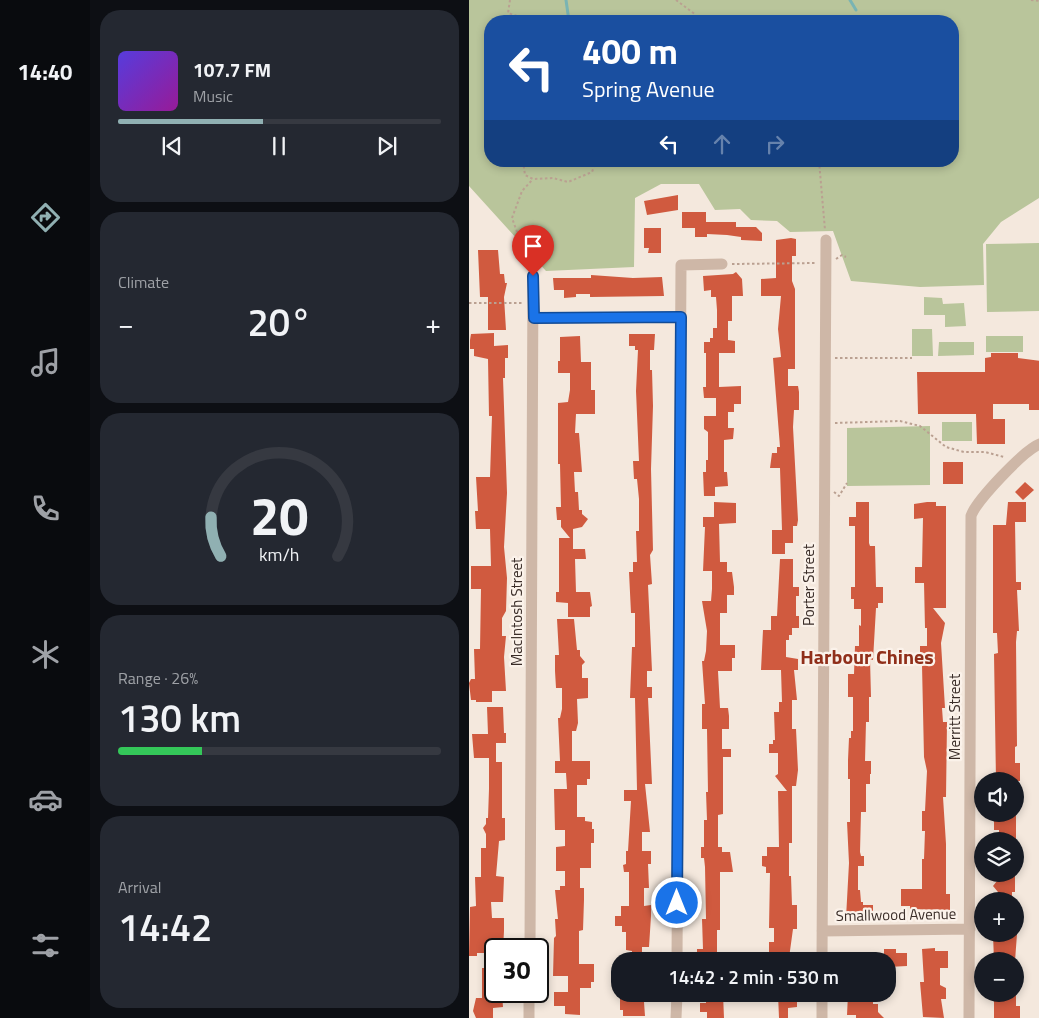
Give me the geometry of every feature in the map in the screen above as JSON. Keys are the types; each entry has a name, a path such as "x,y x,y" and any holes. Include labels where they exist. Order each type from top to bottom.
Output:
{"street":[{"name":"Porter Street","path":"822,952 826,240"},
{"path":"677,952 681,264 722,264"},
{"name":"MacIntosh Street","path":"529,938 533,276"},
{"path":"534,318 681,317"},
{"name":"Merritt Street","path":"969,1018 971,516 978,503 1027,451 1039,444"},
{"name":"Smallwood Avenue","path":"823,931 970,929"},
{"path":"676,1018 677,1002"},
{"path":"822,1002 822,1018"},
{"path":"529,1003 529,1018"}],"path":[{"path":"510,0 507,13 513,15"},
{"path":"676,0 680,5 696,15"},
{"path":"1031,0 1039,1"},
{"path":"524,167 525,175 533,179 553,178 568,182 592,172 594,167"},
{"path":"820,167 826,240"},
{"path":"533,179 522,191 512,218 533,276"},
{"path":"833,263 842,255 846,257"},
{"path":"722,264 819,263"},
{"path":"469,303 534,302"},
{"path":"825,358 912,358"},
{"path":"825,423 900,421 920,426 946,448 1004,457"},
{"path":"825,492 835,492 839,496 847,483"}],"green space":[{"path":"469,0 1039,0 1039,198 1001,222 983,244 984,285 920,287 851,281 833,231 790,232 777,221 751,220 740,209 715,210 699,184 661,184 635,198 634,267 546,271 469,186"},
{"path":"1039,243 1039,311 987,312 986,244"},
{"path":"924,297 942,298 943,304 964,303 966,326 945,327 945,315 924,315"},
{"path":"912,329 932,329 933,356 912,356"},
{"path":"986,336 1023,336 1023,352 986,352"},
{"path":"939,342 974,342 974,355 938,356"},
{"path":"942,422 972,422 972,441 942,441"},
{"path":"930,426 930,485 847,486 847,428"}],"building":[{"path":"678,195 678,210 647,215 644,201"},
{"path":"682,212 706,212 706,222 736,222 736,227 756,227 762,233 762,241 741,240 741,237 727,235 707,234 707,237 695,237 695,228 682,228"},
{"path":"644,228 661,228 661,253 648,253 649,248 644,248"},
{"path":"796,239 796,256 792,256 792,281 795,289 795,369 788,369 788,386 798,386 799,392 799,410 794,410 793,427 798,520 797,526 793,526 793,543 785,543 785,554 772,554 772,530 782,530 780,468 770,468 772,453 777,453 777,447 780,447 773,358 781,357 778,329 781,296 761,296 761,279 776,278 776,240"},
{"path":"478,250 498,250 500,274 504,274 505,283 507,283 504,297 506,330 488,330 488,297 480,297"},
{"path":"736,272 742,279 743,296 732,296 732,321 728,321 728,340 735,341 735,353 719,353 719,387 741,386 741,404 734,404 734,412 728,412 728,428 734,428 733,439 724,440 724,472 727,472 728,486 715,487 715,496 704,496 703,472 706,472 706,460 708,460 708,432 704,429 704,416 716,416 716,398 704,398 703,387 706,387 706,353 704,353 704,342 710,342 710,338 713,338 713,328 717,328 717,310 716,297 711,297 711,290 704,291 703,276 733,274"},
{"path":"591,275 633,278 662,277 664,296 590,297 590,294 576,294 576,297 564,298 564,290 554,290 553,278 591,278"},
{"path":"494,333 494,346 508,345 508,358 505,358 505,378 503,378 507,493 504,547 507,578 506,611 502,618 502,636 506,636 504,657 506,691 492,691 492,702 476,702 476,700 471,700 469,683 471,679 475,679 474,649 480,649 481,589 471,589 471,566 491,566 490,529 476,529 475,511 478,511 476,477 490,477 492,416 489,416 488,359 474,356 474,349 470,349 470,340 471,334"},
{"path":"629,334 655,334 654,350 650,350 653,406 651,469 653,550 650,555 652,584 648,585 652,671 647,671 647,687 652,687 652,698 648,698 652,784 645,784 650,832 642,832 642,851 651,851 651,864 648,864 649,888 644,888 644,906 651,905 651,916 649,947 642,947 642,952 626,950 626,932 622,932 622,926 615,926 615,916 621,916 621,906 629,906 629,872 624,872 623,865 626,864 626,851 628,851 631,801 624,801 624,790 637,790 635,698 630,698 632,647 635,647 635,613 631,613 629,572 633,572 633,562 637,562 636,531 639,531 639,499 637,479 634,479 633,461 639,461 636,391 638,350 635,350 635,346 629,346"},
{"path":"580,336 581,362 591,362 591,390 595,390 595,414 576,414 575,433 579,433 582,472 574,472 575,492 578,492 579,510 582,510 582,514 588,519 582,527 573,529 573,549 585,549 586,559 575,559 576,592 590,592 592,606 590,607 590,617 568,617 568,603 556,602 556,592 559,592 559,538 570,538 561,527 561,520 557,520 556,507 561,507 560,464 558,464 558,403 568,402 570,373 558,373 558,361 560,361 560,337"},
{"path":"991,353 1018,353 1018,358 1040,361 1040,410 1029,410 1029,404 993,404 993,419 1005,419 1005,444 977,444 976,414 918,414 917,372 985,372 985,358 991,357"},
{"path":"943,462 963,462 963,484 943,484"},
{"path":"1025,482 1034,490 1023,500 1015,492"},
{"path":"714,502 736,503 736,523 719,524 720,562 727,562 727,572 732,572 734,587 734,595 727,595 727,613 720,613 720,645 735,645 735,658 732,658 732,671 718,671 720,708 728,708 729,716 729,729 722,729 722,749 731,749 731,757 723,757 723,814 718,815 718,847 722,847 722,852 730,852 733,872 720,872 720,930 717,930 717,952 697,952 697,949 703,949 702,919 706,919 705,867 704,858 701,858 701,847 704,847 704,820 707,820 706,792 708,792 707,729 702,729 702,704 705,704 702,661 704,661 706,651 707,631 702,601 711,601 712,589 712,571 703,571 705,527 703,527 703,517 714,517"},
{"path":"856,502 869,502 869,543 870,546 875,546 876,587 883,587 883,603 878,603 878,608 876,608 873,660 870,659 871,697 869,697 869,722 866,722 865,761 871,761 871,774 870,784 866,784 866,812 861,812 860,852 861,856 864,856 864,866 858,866 858,890 860,890 861,902 863,902 863,905 873,905 873,918 846,918 849,863 847,822 850,822 848,760 849,738 851,738 851,731 853,731 853,697 848,697 848,674 854,674 855,646 859,646 859,625 861,626 861,609 854,609 854,599 851,599 851,587 855,587 855,526 849,526 849,517 856,517"},
{"path":"936,502 936,506 946,506 946,608 933,608 945,623 941,643 945,708 942,708 943,722 947,722 946,797 943,797 946,844 946,894 950,894 950,910 910,909 910,906 901,906 901,889 922,889 922,859 924,859 925,831 922,831 922,811 925,811 927,771 924,757 920,646 927,646 927,628 925,628 924,583 915,583 915,567 922,567 923,518 914,519 914,504"},
{"path":"1008,502 1026,502 1026,522 1015,522 1016,582 1021,582 1021,590 1017,590 1019,631 1017,631 1016,642 1017,746 1015,747 1015,763 1020,763 1020,772 996,772 994,654 998,653 997,633 993,633 993,525 1006,525"},
{"path":"780,559 793,559 793,587 799,587 799,596 796,596 796,616 799,616 799,628 792,628 792,635 789,635 789,640 786,640 786,657 798,659 798,670 794,670 797,700 792,700 792,729 796,729 798,770 796,786 792,786 792,843 789,843 789,876 791,876 792,905 797,905 797,929 793,929 790,952 769,952 769,942 774,942 774,928 769,928 770,873 766,873 766,867 762,866 762,856 767,856 767,847 779,847 778,791 787,791 775,776 778,774 778,753 769,753 769,744 773,744 773,740 775,740 774,712 779,712 779,702 782,702 781,670 761,670 763,630 771,630 771,616 777,616"},
{"path":"557,619 574,619 577,650 580,650 580,656 585,662 582,665 582,678 588,678 588,698 577,699 578,723 576,731 572,731 572,761 590,761 590,779 587,779 587,785 577,785 577,817 585,817 585,821 592,822 592,829 594,829 594,843 591,843 591,868 580,868 580,888 584,888 584,900 583,930 579,931 579,964 594,964 594,982 591,982 591,988 580,988 580,1015 565,1014 565,1006 554,1006 554,992 568,992 568,976 553,976 554,938 556,936 555,919 558,919 555,890 560,890 560,886 565,886 565,871 556,871 556,847 565,846 565,830 555,830 554,789 567,789 566,773 555,773 555,761 560,761 558,718 560,718 562,709 562,688 556,688 555,671 555,655 559,655"},
{"path":"487,707 503,707 506,743 496,743 496,762 502,762 502,818 505,818 505,840 499,841 496,876 504,877 503,902 491,902 492,918 504,918 504,938 484,938 484,953 477,953 477,956 469,956 470,907 476,906 475,877 481,877 481,848 486,848 486,834 483,828 486,824 486,818 488,818 489,789 489,758 474,758 472,734 488,734"},
{"path":"994,822 1016,822 1016,832 999,832 999,830 994,830"},
{"path":"996,882 1015,882 1015,892 998,892 993,886"},
{"path":"993,942 1016,942 1016,952 994,952"},
{"path":"935,948 935,951 948,951 948,968 940,968 940,985 946,988 946,999 941,999 944,1018 923,1017 920,982 924,982 922,949"},
{"path":"884,949 896,949 896,952 884,952"},
{"path":"896,953 907,953 907,966 896,967"},
{"path":"482,968 484,968 484,1003 503,1003 503,1007 493,1008 493,1018 476,1018 473,1011 476,998 482,998"},
{"path":"620,1002 644,1002 645,1016 623,1016 623,1010 620,1010"},
{"path":"723,1002 724,1018 707,1018 707,1012 700,1012 700,1003"},
{"path":"778,1002 797,1002 797,1007 788,1008 788,1018 779,1018"},
{"path":"848,1002 873,1002 873,1004 878,1004 878,1012 884,1018 856,1018 856,1015 847,1015"},
{"path":"994,1002 1016,1002 1016,1006 1020,1006 1020,1018 994,1018"}],"waterway":[{"path":"566,0 568,15"},
{"path":"850,0 856,10"}],"district":[{"name":"Harbour Chines","path":"867,657"}],"route":[{"path":"533,276 534,318 681,317 677,903"}]}
